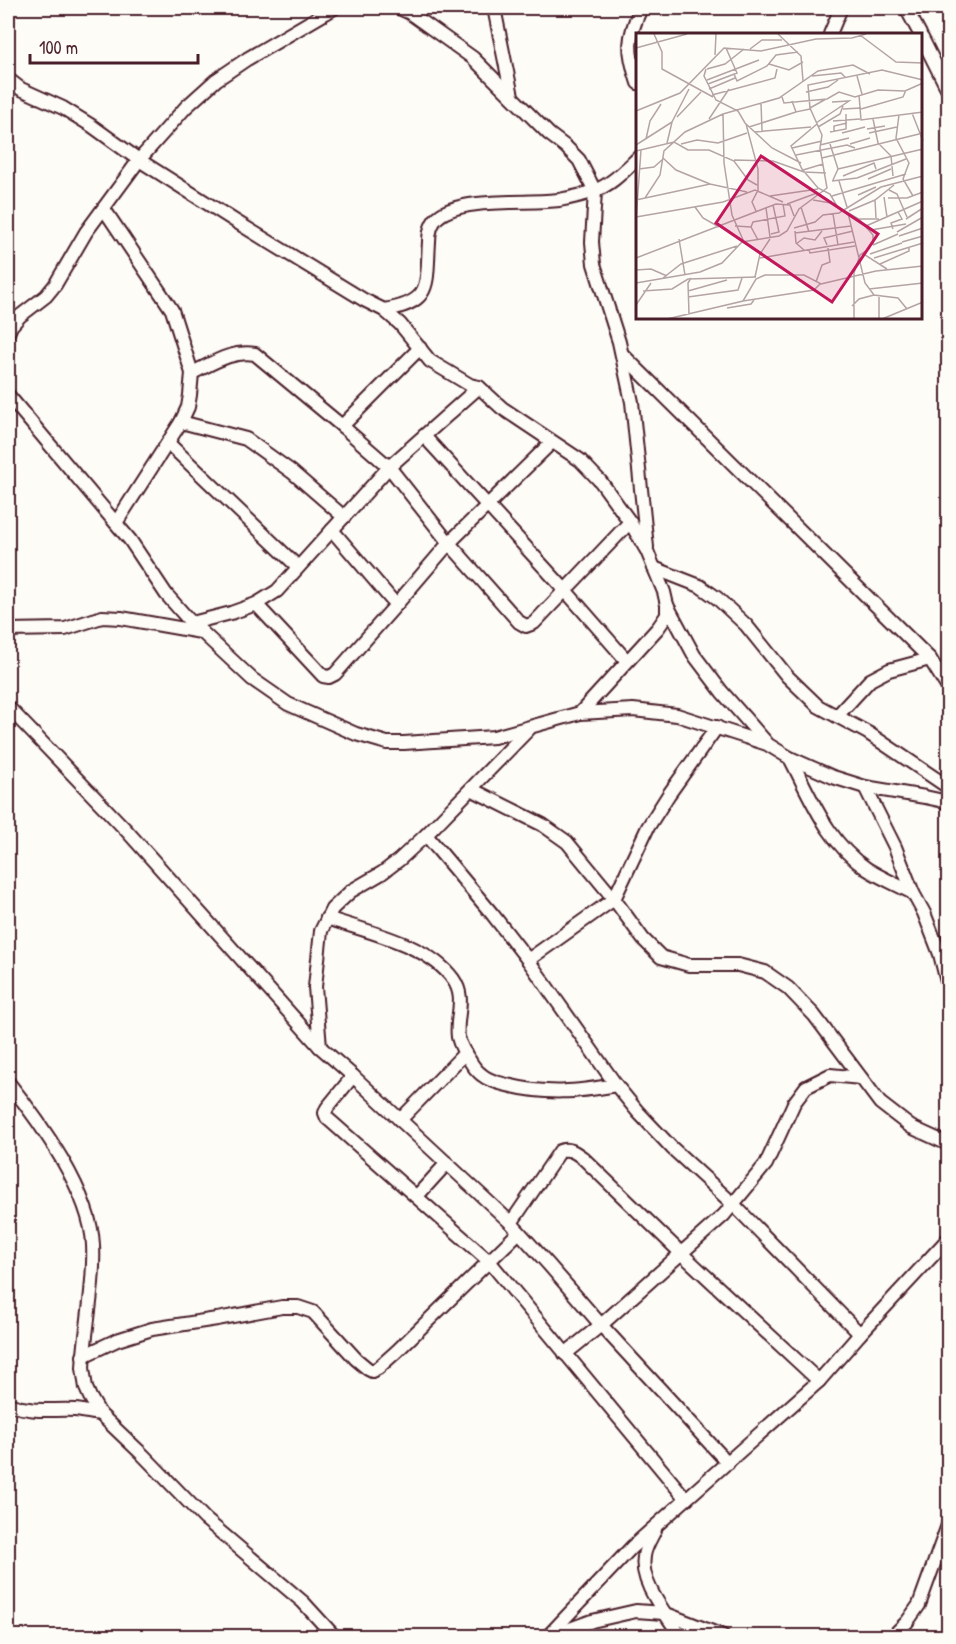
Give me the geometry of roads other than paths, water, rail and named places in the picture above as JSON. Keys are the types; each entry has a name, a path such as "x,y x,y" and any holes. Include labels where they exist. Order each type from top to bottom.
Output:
{"street":[{"path":"8,333 20,316 46,296 55,285 86,232 139,160 186,107 216,80 247,59 334,8"},
{"path":"399,8 410,13 473,58 549,134 579,160 595,191 592,242 594,264 621,353 632,402 647,551"},
{"path":"494,8 512,97"},
{"path":"636,76 629,50 632,27 641,8"},
{"path":"830,33 842,8"},
{"path":"906,8 919,33"},
{"path":"923,40 948,90"},
{"path":"8,79 21,89 63,108 139,160 281,250 384,310 400,324 430,361 470,385 479,387 502,408 580,460 601,482 630,522 647,551 664,592 667,615 658,628 580,713"},
{"path":"384,310 404,307 424,291 427,277 429,230 436,218 448,210 477,204 560,200 595,191 608,184 636,160"},
{"path":"104,208 172,310 192,373 190,395 181,422 116,523"},
{"path":"342,426 420,348"},
{"path":"192,373 231,354 244,352 255,354 389,467 449,543 519,622 526,626 534,623 630,522"},
{"path":"621,353 930,658 948,688"},
{"path":"8,630 64,629 102,617 197,628 256,604 277,591 389,467 479,387"},
{"path":"8,394 130,540 166,594 197,628 252,679 288,704 356,734 387,742 404,743 494,737 580,713 633,710 677,715 768,744 790,758 833,777 866,787 948,802"},
{"path":"181,422 246,439 292,472 344,517"},
{"path":"424,436 627,661"},
{"path":"256,604 323,676 329,678 335,674 449,543 552,442"},
{"path":"168,443 297,567"},
{"path":"332,530 396,605"},
{"path":"654,568 700,586 717,598 746,625 787,676 818,706 868,733 948,787"},
{"path":"667,605 693,655 768,744"},
{"path":"837,716 870,680 889,670 930,658"},
{"path":"8,707 126,830 320,1047 515,1228 728,1463"},
{"path":"528,960 614,899 648,827 717,727"},
{"path":"320,1047 315,987 321,931 332,909 351,891 382,873 426,836 529,729"},
{"path":"790,758 826,827 842,849 867,869 913,893"},
{"path":"866,787 896,847 913,893 924,914 940,954 948,986"},
{"path":"471,789 543,825 567,842 614,899 642,939 661,957 688,965 738,965 765,972 788,988 814,1015 880,1103 911,1127 948,1144"},
{"path":"426,836 528,960 616,1085 638,1112 672,1148 733,1204 860,1334"},
{"path":"327,918 403,944 434,959 454,980 461,996 458,1037 465,1053 483,1076 526,1090 556,1093 585,1091 616,1085"},
{"path":"400,1120 465,1053"},
{"path":"565,1354 601,1325 724,1215 766,1164 794,1103 806,1087 830,1075 861,1078"},
{"path":"353,1076 327,1108 325,1113 327,1118 489,1261 686,1499"},
{"path":"8,1082 62,1160 87,1211 93,1245 93,1262 83,1356 84,1380 90,1397 100,1414 205,1519 303,1602 334,1636"},
{"path":"83,1356 117,1340 152,1329 282,1307 298,1307 313,1312 356,1359 372,1371 397,1351 489,1261 515,1228 560,1151 570,1149 583,1158 819,1382"},
{"path":"417,1196 447,1163"},
{"path":"549,1636 632,1547 819,1382 948,1239"},
{"path":"8,1404 30,1410 74,1410 100,1414"},
{"path":"658,1523 644,1554 643,1566 651,1589 680,1636"},
{"path":"893,1636 919,1605 948,1525"},
{"path":"549,1636 592,1621 636,1611 664,1612 723,1636"}]}
